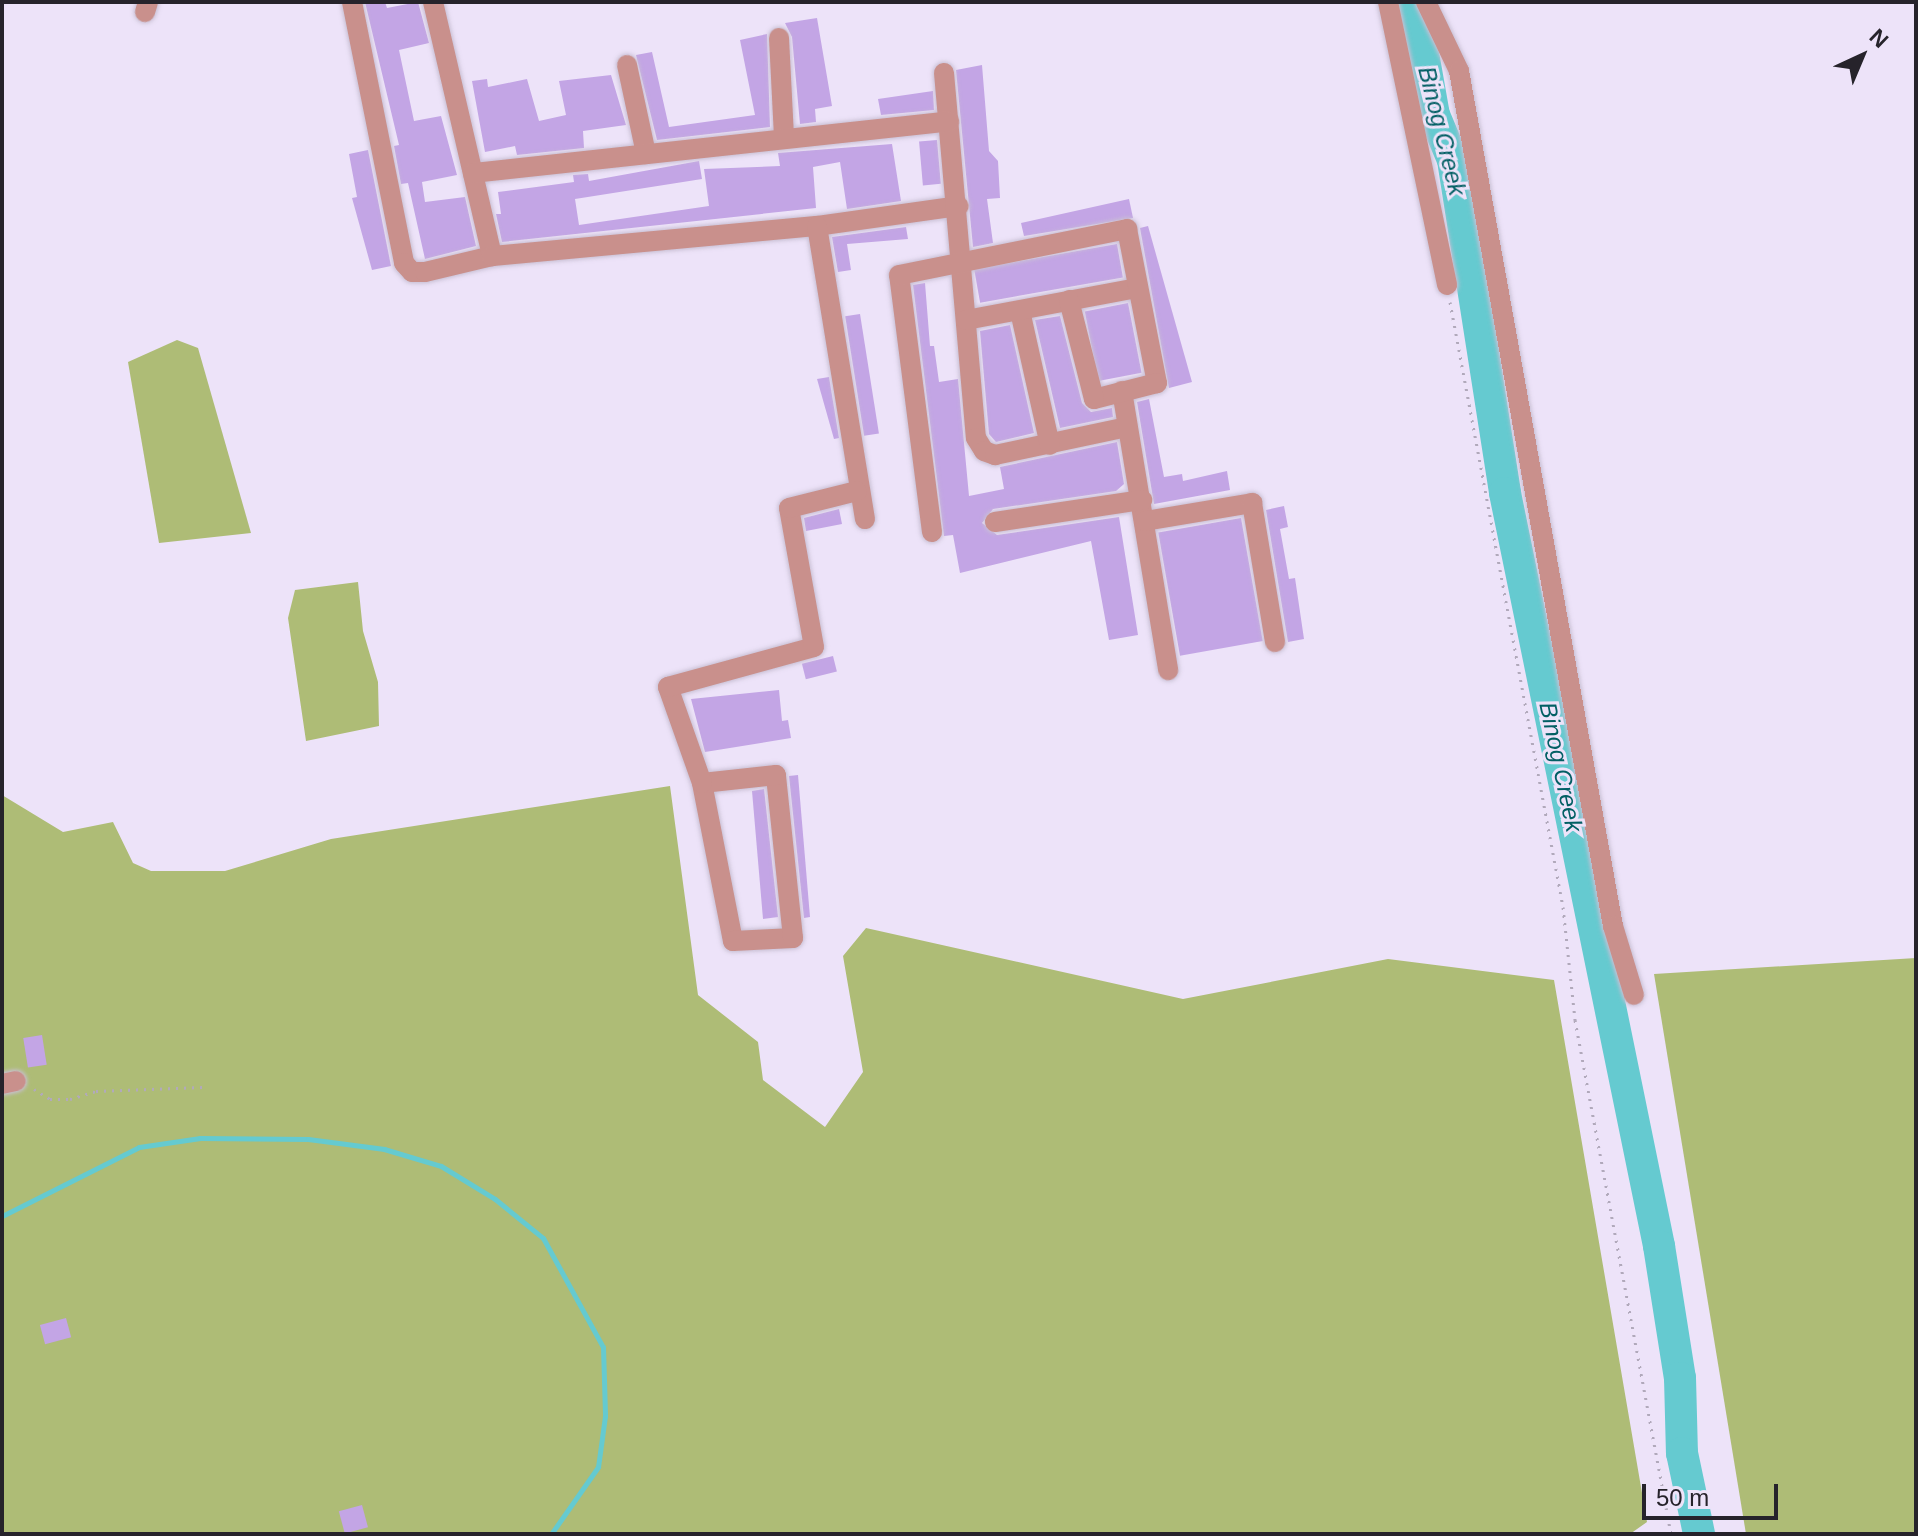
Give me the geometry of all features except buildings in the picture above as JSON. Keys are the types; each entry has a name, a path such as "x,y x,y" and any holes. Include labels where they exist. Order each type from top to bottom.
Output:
{"street":[{"path":"352,2 404,263 412,272 425,272 492,256 817,226 959,206"},
{"path":"433,2 492,256"},
{"path":"1388,2 1447,285"},
{"path":"1426,2 1459,71 1613,926 1634,995"},
{"path":"779,38 784,137"},
{"path":"627,65 646,154"},
{"path":"944,73 964,262 976,438 984,451 995,455 1127,427"},
{"path":"473,173 949,121"},
{"path":"817,226 857,491 865,519"},
{"path":"932,532 899,275 1127,229 1157,383 1094,399 1069,300"},
{"path":"966,320 1137,288"},
{"path":"1020,311 1050,445"},
{"path":"1122,391 1168,670"},
{"path":"702,783 776,775 793,938 733,941 702,783 668,687 814,647 789,508 857,491"},
{"path":"995,522 1142,500"},
{"path":"1145,521 1252,503 1275,642"}],"path":[{"path":"1447,285 1563,907 1575,1020 1671,1534"},
{"path":"9,1083 50,1099 157,1085 203,1087"}],"green space":[{"path":"177,340 198,348 251,533 159,543 128,362"},
{"path":"358,582 363,631 378,682 379,726 306,741 288,618 295,590"},
{"path":"670,786 698,995 758,1042 763,1080 825,1127 863,1072 843,956 866,928 1183,999 1388,959 1554,980 1647,1522 1630,1534 2,1534 2,795 63,832 113,822 133,863 151,871 225,871 331,839"},
{"path":"1916,958 1916,1534 1746,1534 1654,974"}],"waterway":[{"name":"Binog Creek","path":"1414,2 1434,115 1453,160 1505,493 1659,1246 1680,1378 1682,1453 1699,1534"},
{"path":"2,1216 139,1147 200,1138 308,1139 384,1149 441,1166 495,1199 543,1238 603,1347 605,1416 598,1467 551,1534"}]}
